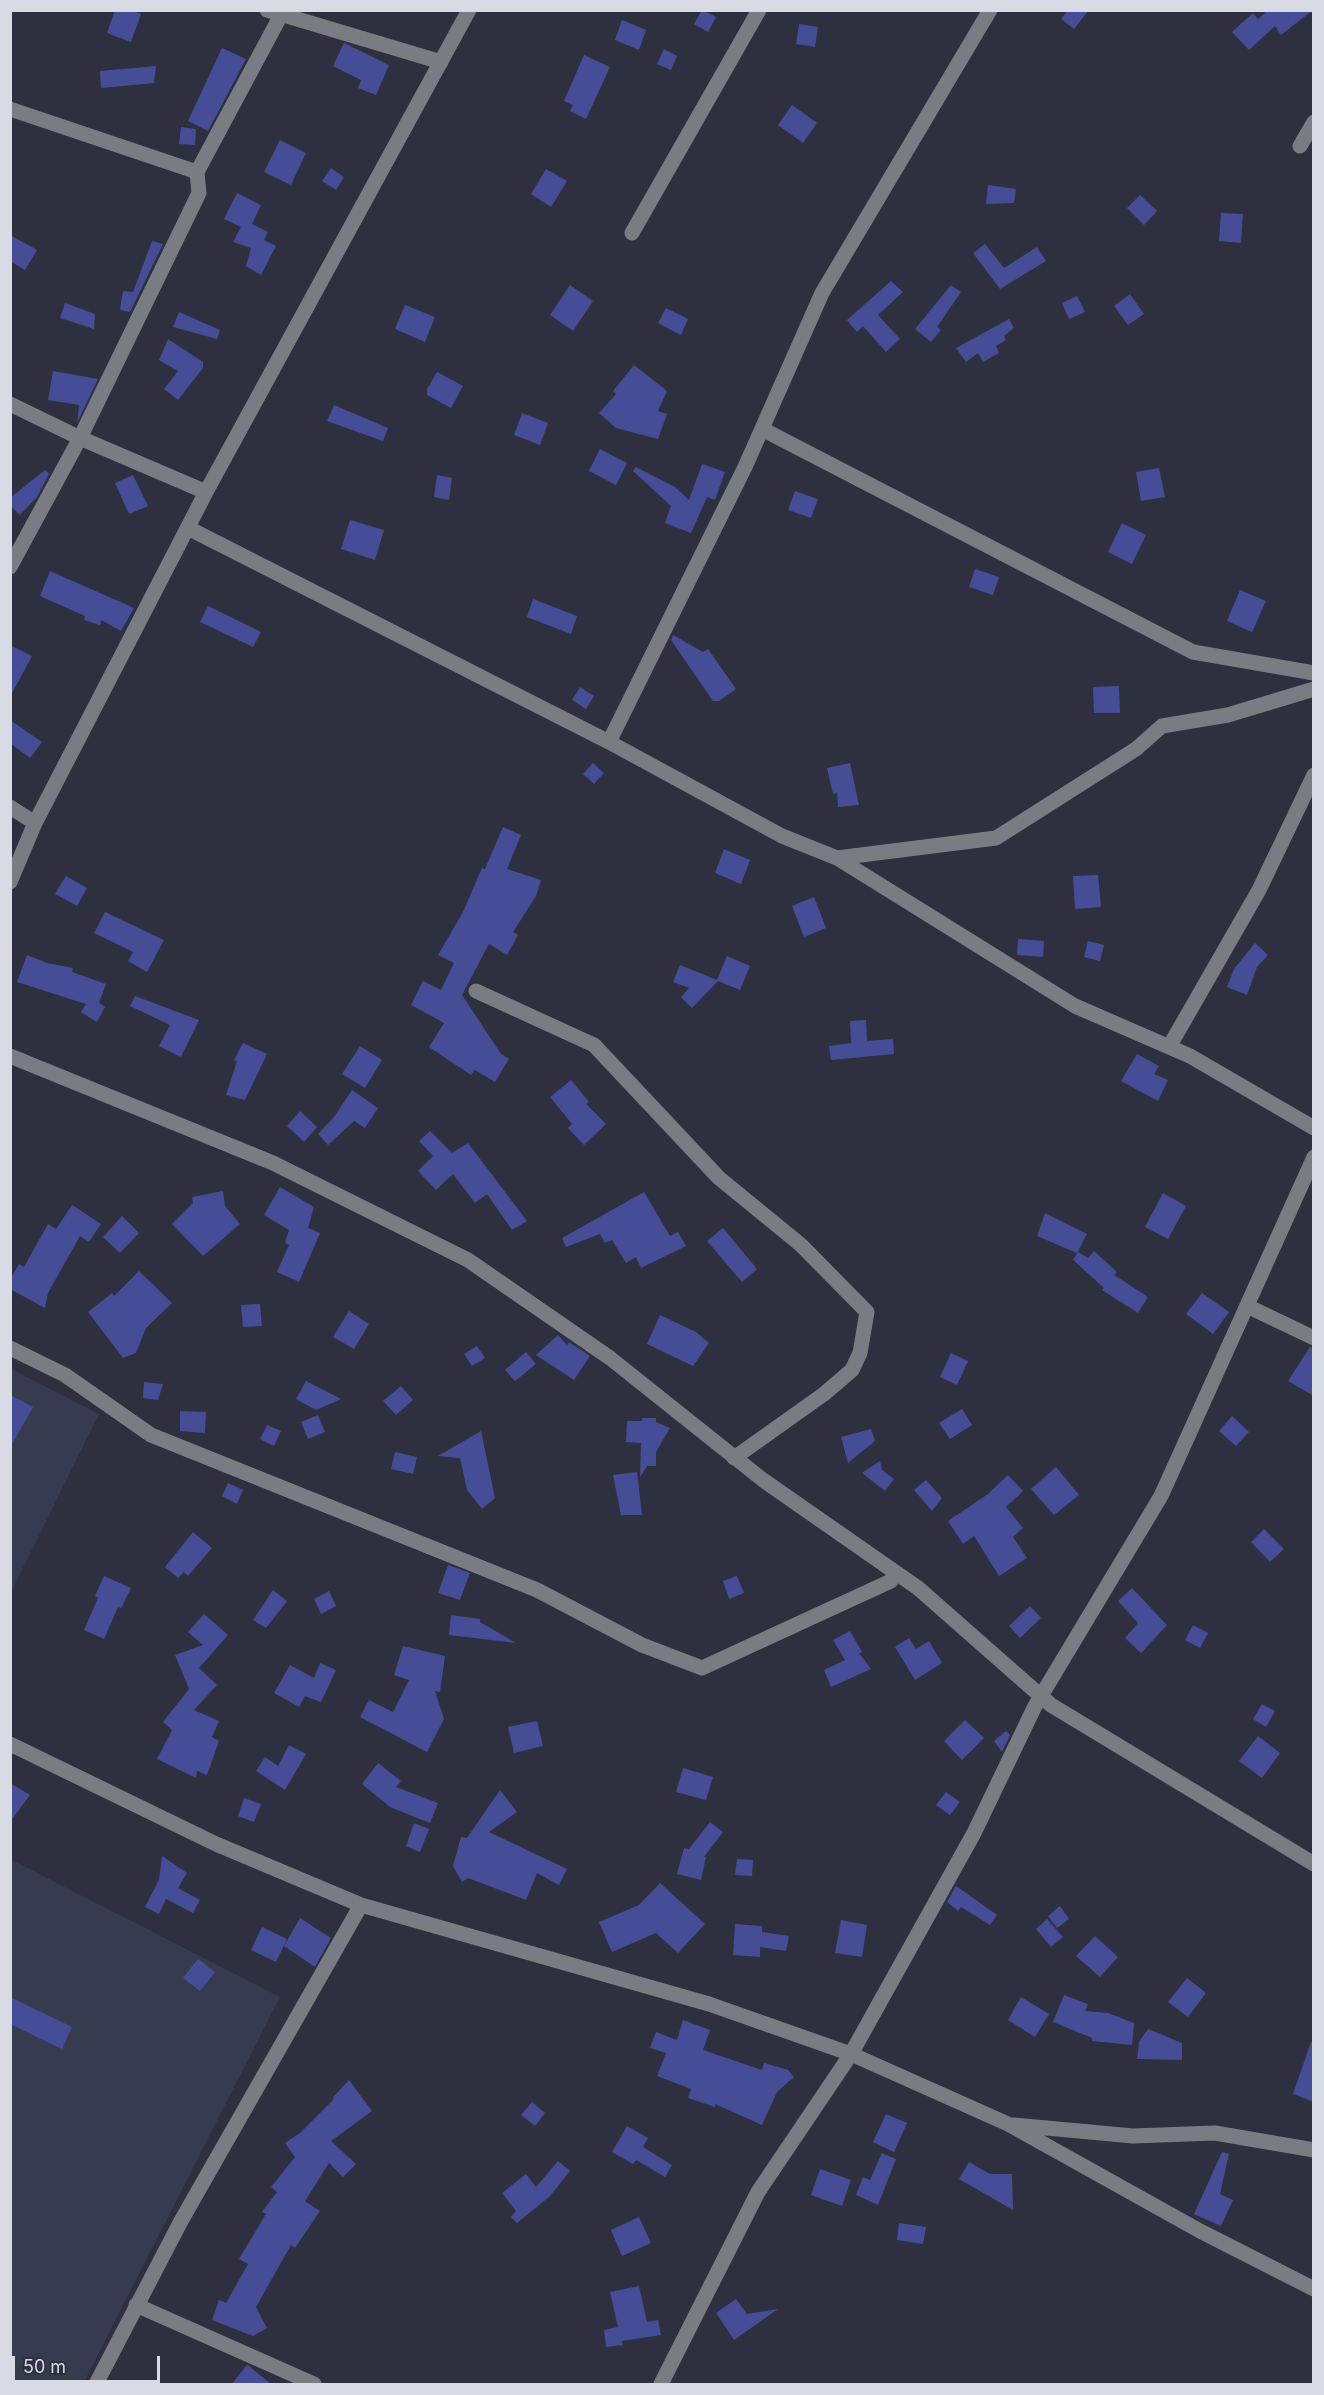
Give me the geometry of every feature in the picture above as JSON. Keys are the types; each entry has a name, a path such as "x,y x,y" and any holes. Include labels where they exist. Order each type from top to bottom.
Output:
{"street":[{"path":"10,882 35,823 188,528 470,10"},
{"path":"632,233 759,10"},
{"path":"609,742 762,429 822,293 990,10"},
{"path":"10,567 80,438 199,193 197,172 274,13 441,62"},
{"path":"10,109 197,172"},
{"path":"1300,146 1314,122"},
{"path":"10,404 80,438 207,492"},
{"path":"762,429 1193,652 1314,673"},
{"path":"188,528 609,742 782,836 837,858 1075,1006 1190,1056 1314,1128"},
{"path":"837,858 996,838 1136,749 1162,726 1228,715 1314,688"},
{"path":"1169,1047 1259,890 1314,775"},
{"path":"10,807 35,823"},
{"path":"476,991 594,1045 719,1178 801,1245 867,1312 860,1353 852,1370 824,1394 735,1458"},
{"path":"10,1056 273,1163 468,1260 610,1358 763,1480 918,1588 1051,1705 1314,1864"},
{"path":"661,2385 758,2192 851,2054 974,1833 1041,1696 1161,1496 1314,1157"},
{"path":"1247,1306 1314,1338"},
{"path":"10,1348 65,1375 151,1436 537,1590 642,1645 702,1668 891,1581"},
{"path":"10,1744 216,1844 361,1905 708,2004 851,2054 1008,2124 1200,2231 1314,2289"},
{"path":"96,2385 181,2221 361,1905"},
{"path":"1008,2124 1132,2136 1215,2133 1314,2150"},
{"path":"136,2305 314,2385"}],"shaded area":[{"path":"11,1369 99,1414 11,1592"},
{"path":"10,1859 280,1997 83,2384 11,2384"}],"building":[{"path":"115,10 132,10 141,14 131,42 107,33"},
{"path":"702,10 716,17 708,32 694,24"},
{"path":"1068,10 1089,10 1074,29 1061,19"},
{"path":"1263,10 1313,10 1281,35 1275,26 1249,50 1232,32 1253,13 1258,19 1265,13"},
{"path":"622,20 646,30 639,50 615,40"},
{"path":"799,24 818,27 815,47 796,44"},
{"path":"344,43 389,65 376,95 358,88 361,80 333,66"},
{"path":"222,48 246,59 208,131 188,121"},
{"path":"664,49 677,56 671,70 657,64"},
{"path":"584,55 610,67 586,119 570,111 573,105 564,101"},
{"path":"156,66 154,83 101,88 100,71"},
{"path":"792,105 817,123 803,143 778,125"},
{"path":"181,127 196,129 195,145 179,144"},
{"path":"280,140 306,153 291,185 264,172"},
{"path":"331,168 344,177 336,190 322,181"},
{"path":"546,169 567,181 551,207 531,194"},
{"path":"988,185 1016,189 1014,203 986,204"},
{"path":"237,193 261,205 252,224 268,232 264,240 276,246 261,275 246,266 251,248 233,242 241,227 224,219"},
{"path":"1140,195 1157,211 1144,225 1127,208"},
{"path":"1221,213 1243,214 1241,243 1219,241"},
{"path":"10,235 37,250 25,270 10,261"},
{"path":"152,241 163,244 130,312 120,310 123,291 133,292"},
{"path":"985,244 1004,268 1037,247 1046,261 1000,289 973,253"},
{"path":"891,281 903,292 878,315 900,339 886,352 863,326 857,332 847,320"},
{"path":"570,285 593,301 573,331 550,315"},
{"path":"951,285 961,292 937,327 941,330 931,342 915,329"},
{"path":"1130,294 1144,314 1128,325 1114,306"},
{"path":"1077,296 1085,312 1069,319 1062,303"},
{"path":"65,303 95,314 94,329 60,318"},
{"path":"405,305 435,317 425,342 395,329"},
{"path":"666,308 688,319 681,335 658,323"},
{"path":"179,312 220,330 217,339 173,327"},
{"path":"1009,319 1014,328 1004,336 1006,340 996,346 999,353 983,362 978,353 966,362 956,348"},
{"path":"168,339 203,362 203,368 178,400 164,389 178,371 159,360"},
{"path":"634,365 667,391 658,411 667,414 658,439 616,428 599,413 616,394 613,391"},
{"path":"53,371 98,379 77,423 79,405 48,400"},
{"path":"437,372 463,386 451,408 427,395 427,389"},
{"path":"334,405 388,428 383,441 327,421"},
{"path":"522,413 548,423 540,445 514,435"},
{"path":"600,449 627,463 616,485 589,471"},
{"path":"702,464 725,472 715,500 707,497 691,533 665,523 671,506 633,471 636,467 675,487 689,500"},
{"path":"1159,468 1165,497 1141,501 1136,472"},
{"path":"45,470 49,474 37,497 20,515 10,506 10,498"},
{"path":"133,475 148,506 129,514 115,483"},
{"path":"437,475 452,478 449,500 434,497"},
{"path":"795,491 818,499 811,518 788,510"},
{"path":"350,520 384,530 375,560 341,549"},
{"path":"1122,523 1146,535 1132,564 1108,552"},
{"path":"975,569 999,577 993,595 969,587"},
{"path":"50,571 134,608 121,631 101,620 100,625 84,620 85,616 40,596"},
{"path":"1240,590 1266,601 1252,632 1227,621"},
{"path":"533,599 577,616 571,634 527,617"},
{"path":"208,606 261,632 253,647 200,622"},
{"path":"673,635 703,652 708,649 736,689 719,701 713,701 671,640"},
{"path":"10,645 32,656 10,697"},
{"path":"1119,686 1120,713 1094,713 1093,687"},
{"path":"580,687 594,696 586,709 572,700"},
{"path":"10,720 42,742 30,758 10,743"},
{"path":"593,763 604,773 594,784 583,774"},
{"path":"850,763 859,805 838,807 837,793 833,794 827,768"},
{"path":"503,827 521,835 507,869 541,880 536,896 513,932 518,935 507,955 489,944 462,995 501,1054 509,1059 495,1082 475,1070 471,1075 429,1047 444,1023 411,1005 423,981 441,990 454,963 438,955 463,912 482,868 485,869"},
{"path":"724,849 750,860 741,884 715,873"},
{"path":"1098,875 1101,907 1075,909 1073,876"},
{"path":"66,876 87,888 77,906 55,894"},
{"path":"814,897 826,928 804,937 792,906"},
{"path":"105,912 164,940 147,972 128,961 133,952 94,933"},
{"path":"1018,939 1044,941 1043,957 1017,955"},
{"path":"1088,941 1104,945 1100,961 1084,957"},
{"path":"1255,943 1268,955 1257,967 1247,995 1227,987 1234,969"},
{"path":"27,955 47,963 73,968 72,972 106,984 99,1003 105,1007 97,1022 81,1012 86,1004 17,982"},
{"path":"727,956 750,966 740,990 718,981 692,1008 681,997 689,988 673,982 680,965 717,980"},
{"path":"135,996 199,1020 181,1057 159,1046 170,1025 130,1006"},
{"path":"866,1020 867,1041 893,1039 894,1054 831,1060 829,1046 851,1043 850,1021"},
{"path":"243,1043 267,1054 245,1100 226,1095 237,1061 234,1060"},
{"path":"360,1046 382,1060 365,1088 342,1074"},
{"path":"1137,1054 1159,1066 1154,1074 1168,1080 1158,1101 1121,1081"},
{"path":"571,1080 589,1102 586,1104 606,1124 584,1145 568,1128 572,1124 550,1097"},
{"path":"352,1090 378,1108 365,1128 354,1121 328,1145 318,1134 334,1117"},
{"path":"300,1111 317,1127 304,1142 287,1126"},
{"path":"430,1131 452,1153 468,1143 527,1221 512,1230 487,1194 475,1203 453,1174 436,1190 418,1171 433,1156 419,1141"},
{"path":"280,1187 314,1207 308,1228 320,1233 299,1282 277,1272 289,1245 285,1243 289,1230 264,1215"},
{"path":"223,1191 225,1206 240,1224 203,1256 172,1224 193,1203 192,1197"},
{"path":"644,1192 670,1236 678,1232 686,1246 641,1268 636,1257 626,1263 612,1240 605,1243 600,1234 566,1247 562,1238"},
{"path":"1163,1193 1186,1206 1168,1239 1145,1227"},
{"path":"72,1205 101,1224 89,1242 80,1236 48,1293 45,1308 10,1289 10,1280 19,1264 24,1267 48,1224 56,1229"},
{"path":"1045,1213 1087,1234 1077,1253 1037,1236"},
{"path":"122,1216 139,1233 120,1253 103,1237"},
{"path":"723,1228 757,1269 742,1282 707,1241"},
{"path":"1094,1251 1117,1272 1114,1275 1148,1297 1138,1313 1102,1290 1104,1288 1073,1260 1078,1252 1088,1258"},
{"path":"139,1271 172,1303 146,1328 136,1353 123,1358 88,1312 112,1293 114,1296"},
{"path":"1202,1293 1229,1312 1213,1334 1186,1314"},
{"path":"260,1304 262,1326 243,1327 241,1305"},
{"path":"349,1311 369,1324 354,1349 333,1337"},
{"path":"660,1315 696,1332 709,1343 693,1366 647,1344"},
{"path":"558,1335 567,1345 569,1342 590,1356 574,1380 536,1355"},
{"path":"477,1346 485,1358 472,1366 464,1354"},
{"path":"1310,1347 1314,1348 1314,1396 1288,1381"},
{"path":"526,1352 536,1364 515,1381 505,1370"},
{"path":"951,1353 968,1361 957,1385 940,1377"},
{"path":"306,1381 341,1399 316,1410 296,1399"},
{"path":"144,1382 163,1384 158,1400 143,1398"},
{"path":"401,1386 413,1400 396,1415 383,1401"},
{"path":"10,1395 33,1407 10,1448"},
{"path":"962,1409 972,1425 950,1439 939,1423"},
{"path":"180,1411 206,1412 205,1433 180,1431"},
{"path":"318,1415 325,1432 308,1439 301,1422"},
{"path":"1232,1416 1249,1432 1236,1446 1219,1431"},
{"path":"642,1418 656,1418 656,1422 670,1428 656,1452 656,1466 647,1466 640,1477 641,1443 626,1442 627,1421 642,1421"},
{"path":"267,1425 281,1431 274,1446 260,1439"},
{"path":"871,1429 875,1441 848,1463 841,1437"},
{"path":"481,1431 495,1498 482,1509 467,1490 460,1458 438,1456"},
{"path":"395,1452 417,1457 413,1474 391,1469"},
{"path":"880,1461 882,1470 894,1479 885,1491 862,1473"},
{"path":"1056,1467 1079,1495 1054,1515 1031,1489"},
{"path":"637,1472 642,1515 621,1515 613,1475"},
{"path":"1008,1475 1023,1491 1006,1507 1023,1528 1013,1537 1027,1558 999,1576 974,1536 963,1544 948,1521 988,1494"},
{"path":"926,1480 942,1498 932,1511 914,1490"},
{"path":"228,1483 243,1490 237,1504 222,1496"},
{"path":"1264,1529 1284,1549 1270,1562 1251,1542"},
{"path":"193,1532 212,1548 188,1576 184,1572 178,1578 165,1567"},
{"path":"448,1565 470,1573 460,1600 438,1593"},
{"path":"104,1576 131,1588 121,1608 118,1607 104,1639 84,1630 98,1598 95,1596"},
{"path":"737,1576 744,1593 729,1599 723,1581"},
{"path":"1132,1588 1167,1625 1141,1653 1125,1638 1138,1623 1118,1601"},
{"path":"273,1590 287,1601 266,1628 253,1620"},
{"path":"329,1591 336,1606 321,1614 314,1599"},
{"path":"1030,1606 1041,1618 1020,1638 1009,1626"},
{"path":"204,1614 228,1635 199,1668 217,1685 194,1710 219,1721 212,1737 219,1741 207,1775 197,1771 196,1778 157,1759 172,1730 163,1722 189,1689 175,1655 203,1645 188,1632"},
{"path":"451,1615 480,1619 480,1622 516,1643 449,1635"},
{"path":"1193,1625 1208,1633 1200,1648 1185,1640"},
{"path":"850,1631 862,1652 859,1653 871,1669 831,1687 824,1670 845,1660 833,1640"},
{"path":"909,1638 916,1649 929,1641 942,1663 915,1680 895,1647"},
{"path":"403,1646 445,1656 440,1692 435,1691 444,1719 427,1752 360,1717 369,1700 393,1712 409,1680 394,1675"},
{"path":"320,1663 336,1670 321,1702 305,1696 299,1707 274,1693 290,1665 314,1678"},
{"path":"1262,1704 1275,1711 1266,1727 1253,1719"},
{"path":"965,1720 984,1738 962,1760 944,1741"},
{"path":"537,1721 543,1746 514,1753 508,1727"},
{"path":"1006,1731 1010,1735 1002,1752 994,1741"},
{"path":"1258,1736 1280,1753 1262,1778 1239,1761"},
{"path":"289,1745 306,1754 285,1790 256,1771 265,1757 278,1766"},
{"path":"378,1763 401,1781 396,1787 438,1803 430,1823 390,1807 362,1784"},
{"path":"683,1768 713,1777 706,1800 676,1792"},
{"path":"10,1783 30,1795 10,1822"},
{"path":"500,1790 517,1812 489,1832 567,1869 559,1885 537,1873 526,1900 468,1878 462,1882 453,1866 461,1837 467,1838"},
{"path":"946,1792 960,1802 950,1815 936,1805"},
{"path":"244,1798 261,1804 254,1822 238,1816"},
{"path":"710,1822 723,1832 704,1857 706,1857 701,1880 677,1874 684,1848 689,1849"},
{"path":"414,1823 429,1829 420,1852 406,1846"},
{"path":"162,1856 187,1873 178,1888 200,1900 193,1913 166,1899 159,1914 145,1907 159,1880"},
{"path":"737,1859 753,1860 752,1876 735,1875"},
{"path":"660,1883 705,1924 678,1953 656,1933 612,1952 599,1922 639,1905"},
{"path":"956,1886 997,1915 990,1925 961,1907 958,1911 947,1902"},
{"path":"1060,1906 1069,1919 1057,1928 1048,1916"},
{"path":"300,1918 331,1938 315,1967 284,1946"},
{"path":"1047,1919 1063,1937 1051,1947 1036,1929"},
{"path":"841,1920 867,1925 862,1957 835,1953"},
{"path":"735,1924 762,1926 762,1932 789,1936 786,1951 760,1947 760,1957 733,1955"},
{"path":"262,1927 287,1939 276,1962 251,1950"},
{"path":"1095,1936 1118,1957 1100,1977 1076,1956"},
{"path":"198,1959 215,1972 200,1991 183,1978"},
{"path":"1187,1978 1206,1993 1188,2017 1168,2002"},
{"path":"1064,1995 1088,2004 1085,2011 1108,2013 1134,2023 1132,2045 1092,2041 1092,2038 1053,2022"},
{"path":"10,1997 72,2027 62,2049 10,2024"},
{"path":"1021,1997 1049,2014 1035,2037 1008,2020"},
{"path":"683,2020 710,2030 703,2050 762,2070 764,2063 788,2070 794,2077 777,2092 762,2125 715,2104 715,2107 688,2098 691,2089 657,2076 666,2053 650,2048 656,2032 677,2040"},
{"path":"1148,2029 1182,2043 1182,2060 1137,2059 1139,2042"},
{"path":"1311,2042 1314,2043 1314,2102 1293,2094"},
{"path":"349,2080 372,2111 331,2141 356,2164 343,2177 329,2163 305,2201 320,2211 295,2248 291,2245 256,2307 267,2328 253,2336 212,2320 219,2300 226,2303 248,2264 239,2259 266,2214 262,2212 277,2192 271,2187 295,2157 285,2143 300,2133 333,2100"},
{"path":"532,2102 545,2113 535,2126 521,2115"},
{"path":"886,2114 907,2123 894,2152 873,2142"},
{"path":"627,2126 648,2138 643,2147 672,2165 665,2177 636,2160 633,2164 612,2152"},
{"path":"1222,2152 1229,2154 1220,2194 1233,2200 1221,2226 1194,2214"},
{"path":"882,2153 896,2159 878,2205 856,2195 863,2177 870,2180"},
{"path":"558,2161 570,2171 550,2196 517,2223 511,2217 516,2211 502,2193 526,2174 536,2187"},
{"path":"969,2162 990,2174 1012,2174 1013,2210 959,2179"},
{"path":"820,2169 851,2180 842,2206 811,2195"},
{"path":"639,2217 651,2243 622,2256 611,2230"},
{"path":"899,2223 926,2227 923,2244 897,2240"},
{"path":"639,2286 647,2322 658,2320 661,2335 622,2341 623,2345 606,2347 604,2330 618,2327 610,2292"},
{"path":"736,2299 747,2314 778,2309 734,2340 716,2313"},
{"path":"247,2365 249,2366 272,2385 231,2385"}]}
